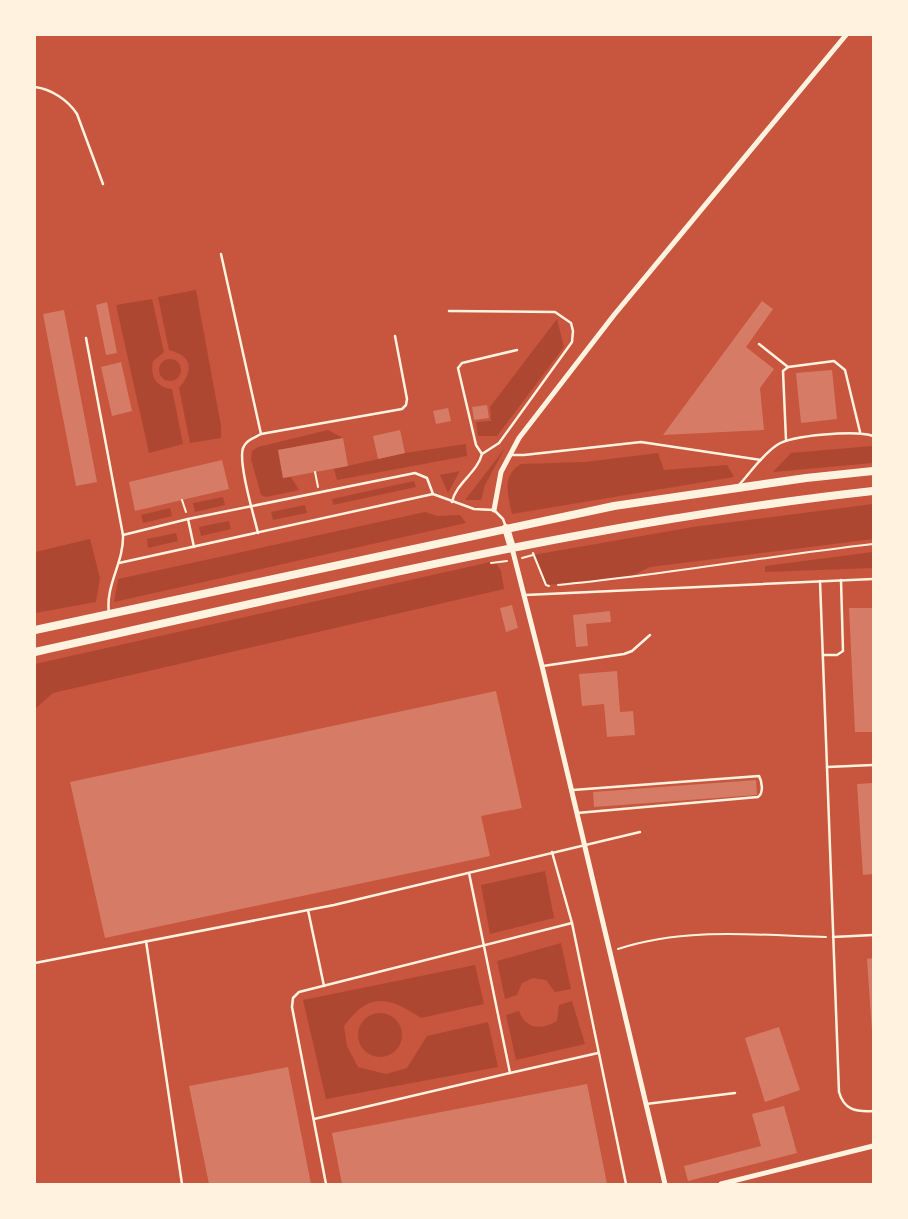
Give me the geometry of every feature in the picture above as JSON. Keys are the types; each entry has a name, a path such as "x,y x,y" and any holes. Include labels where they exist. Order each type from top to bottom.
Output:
{"highway":[{"path":"35,630 506,528 640,501 873,471"},
{"path":"35,652 512,548 714,511 873,492"},
{"path":"506,528 512,548"}],"street":[{"path":"494,510 500,478 509,454 578,359 846,35"},
{"path":"512,548 542,666 644,1104 665,1184"},
{"path":"721,1184 873,1146"}],"lane":[{"path":"35,87 58,96 70,104 77,114 103,184"},
{"path":"221,254 261,434"},
{"path":"449,311 556,312 571,323 573,331 572,342 499,443 482,454 476,467 457,490 452,502"},
{"path":"258,533 242,454 249,440 261,434 402,409 406,405 407,399 396,336"},
{"path":"86,338 123,536 119,563 108,593 109,613"},
{"path":"759,344 788,367"},
{"path":"482,454 476,445 458,368 462,363 518,350"},
{"path":"786,440 783,371 788,367 834,362 841,365 845,370 860,432"},
{"path":"737,488 769,451 786,440 860,432 873,436"},
{"path":"509,454 524,455 641,442 761,460"},
{"path":"123,536 188,520 415,473 428,478 433,494"},
{"path":"119,563 433,494 474,509 494,510 503,519 506,528"},
{"path":"188,520 194,548"},
{"path":"524,595 873,579"},
{"path":"823,655 837,655 843,651 841,580"},
{"path":"820,581 839,1092 841,1100 847,1108 860,1112 873,1111"},
{"path":"542,666 632,652 650,635"},
{"path":"827,767 873,765"},
{"path":"571,790 759,776 761,780 761,792 758,798 576,813"},
{"path":"35,963 308,910 640,832"},
{"path":"552,852 572,924 626,1184"},
{"path":"469,873 510,1074"},
{"path":"308,910 324,986"},
{"path":"326,1184 292,1007 293,998 299,992 572,924"},
{"path":"833,937 873,935"},
{"path":"146,941 182,1184"},
{"path":"314,1119 598,1054"},
{"path":"644,1104 734,1093"}],"path":[{"path":"314,472 319,494"},
{"path":"182,500 188,520"},
{"path":"533,555 548,586 629,578 731,562 873,544"},
{"path":"609,953 656,939 690,934 833,937"}],"shaded area":[{"path":"196,290 221,426 221,438 190,443 179,388 187,376 189,365 183,356 169,350 158,297"},
{"path":"152,299 164,352 153,361 152,372 158,383 172,389 183,444 149,453 116,305"},
{"path":"557,319 564,347 497,436 478,436 476,422 491,421 490,407"},
{"path":"166,359 174,359 181,366 181,374 174,381 166,381 159,374 159,366"},
{"path":"328,430 343,438 278,450 283,478 291,477 299,490 266,497 261,495 251,459 252,451 258,447"},
{"path":"466,444 467,456 337,480 334,469 405,453"},
{"path":"872,446 873,463 773,472 791,453"},
{"path":"505,448 485,485 481,500 465,500"},
{"path":"658,453 664,470 727,465 734,477 512,514 508,493 508,480 515,469 521,464 585,462"},
{"path":"460,471 448,493 440,475"},
{"path":"414,481 416,487 333,505 332,499"},
{"path":"223,497 225,505 195,512 193,503"},
{"path":"873,504 873,539 650,567 629,577 546,585 533,555 693,527"},
{"path":"305,505 307,513 273,520 271,512"},
{"path":"170,508 172,516 143,523 141,515"},
{"path":"425,512 437,516 460,515 466,523 114,602 118,579"},
{"path":"229,521 231,529 201,536 199,527"},
{"path":"176,533 178,541 148,548 147,539"},
{"path":"90,539 100,578 96,602 35,613 35,552"},
{"path":"873,552 873,568 765,572 765,566"},
{"path":"495,561 501,571 504,589 53,693 35,709 35,664"},
{"path":"545,871 554,918 490,934 481,885"},
{"path":"561,943 571,989 555,992 546,980 533,978 522,983 517,995 505,999 497,961"},
{"path":"475,965 484,1004 421,1018 399,1005 389,1002 379,1001 371,1003 362,1007 344,1026 347,1046 358,1067 386,1074 407,1068 427,1036 488,1022 498,1067 326,1099 303,1000"},
{"path":"572,1001 585,1044 516,1060 506,1015 519,1011 530,1025 546,1026 557,1021 559,1005"},
{"path":"384,1013 396,1019 401,1026 401,1044 396,1051 389,1056 376,1057 368,1054 361,1047 358,1031 361,1023 368,1016"}],"building":[{"path":"762,301 773,309 746,347 774,369 760,388 764,430 663,435"},
{"path":"107,302 117,353 106,355 96,305"},
{"path":"64,310 97,482 76,486 43,314"},
{"path":"121,362 132,411 112,416 101,367"},
{"path":"832,370 837,419 801,423 796,373"},
{"path":"487,405 489,418 474,420 472,407"},
{"path":"448,408 451,421 436,424 433,411"},
{"path":"400,430 405,453 378,459 373,436"},
{"path":"343,438 348,466 283,478 278,450"},
{"path":"222,460 229,489 135,511 129,482"},
{"path":"512,605 518,628 506,632 500,608"},
{"path":"849,608 873,608 873,732 855,732"},
{"path":"610,611 611,622 586,624 588,646 576,647 573,615"},
{"path":"617,671 620,712 633,711 635,735 607,737 604,704 582,706 579,674"},
{"path":"496,691 522,808 481,816 490,856 105,938 70,782"},
{"path":"756,780 757,795 594,807 593,792"},
{"path":"873,783 873,874 863,875 857,784"},
{"path":"873,958 873,1031 872,1031 867,959"},
{"path":"779,1027 800,1090 765,1102 745,1038"},
{"path":"288,1067 311,1184 209,1184 189,1086"},
{"path":"587,1084 607,1184 342,1184 332,1133"},
{"path":"784,1106 797,1153 688,1181 684,1166 761,1146 752,1114"}]}
